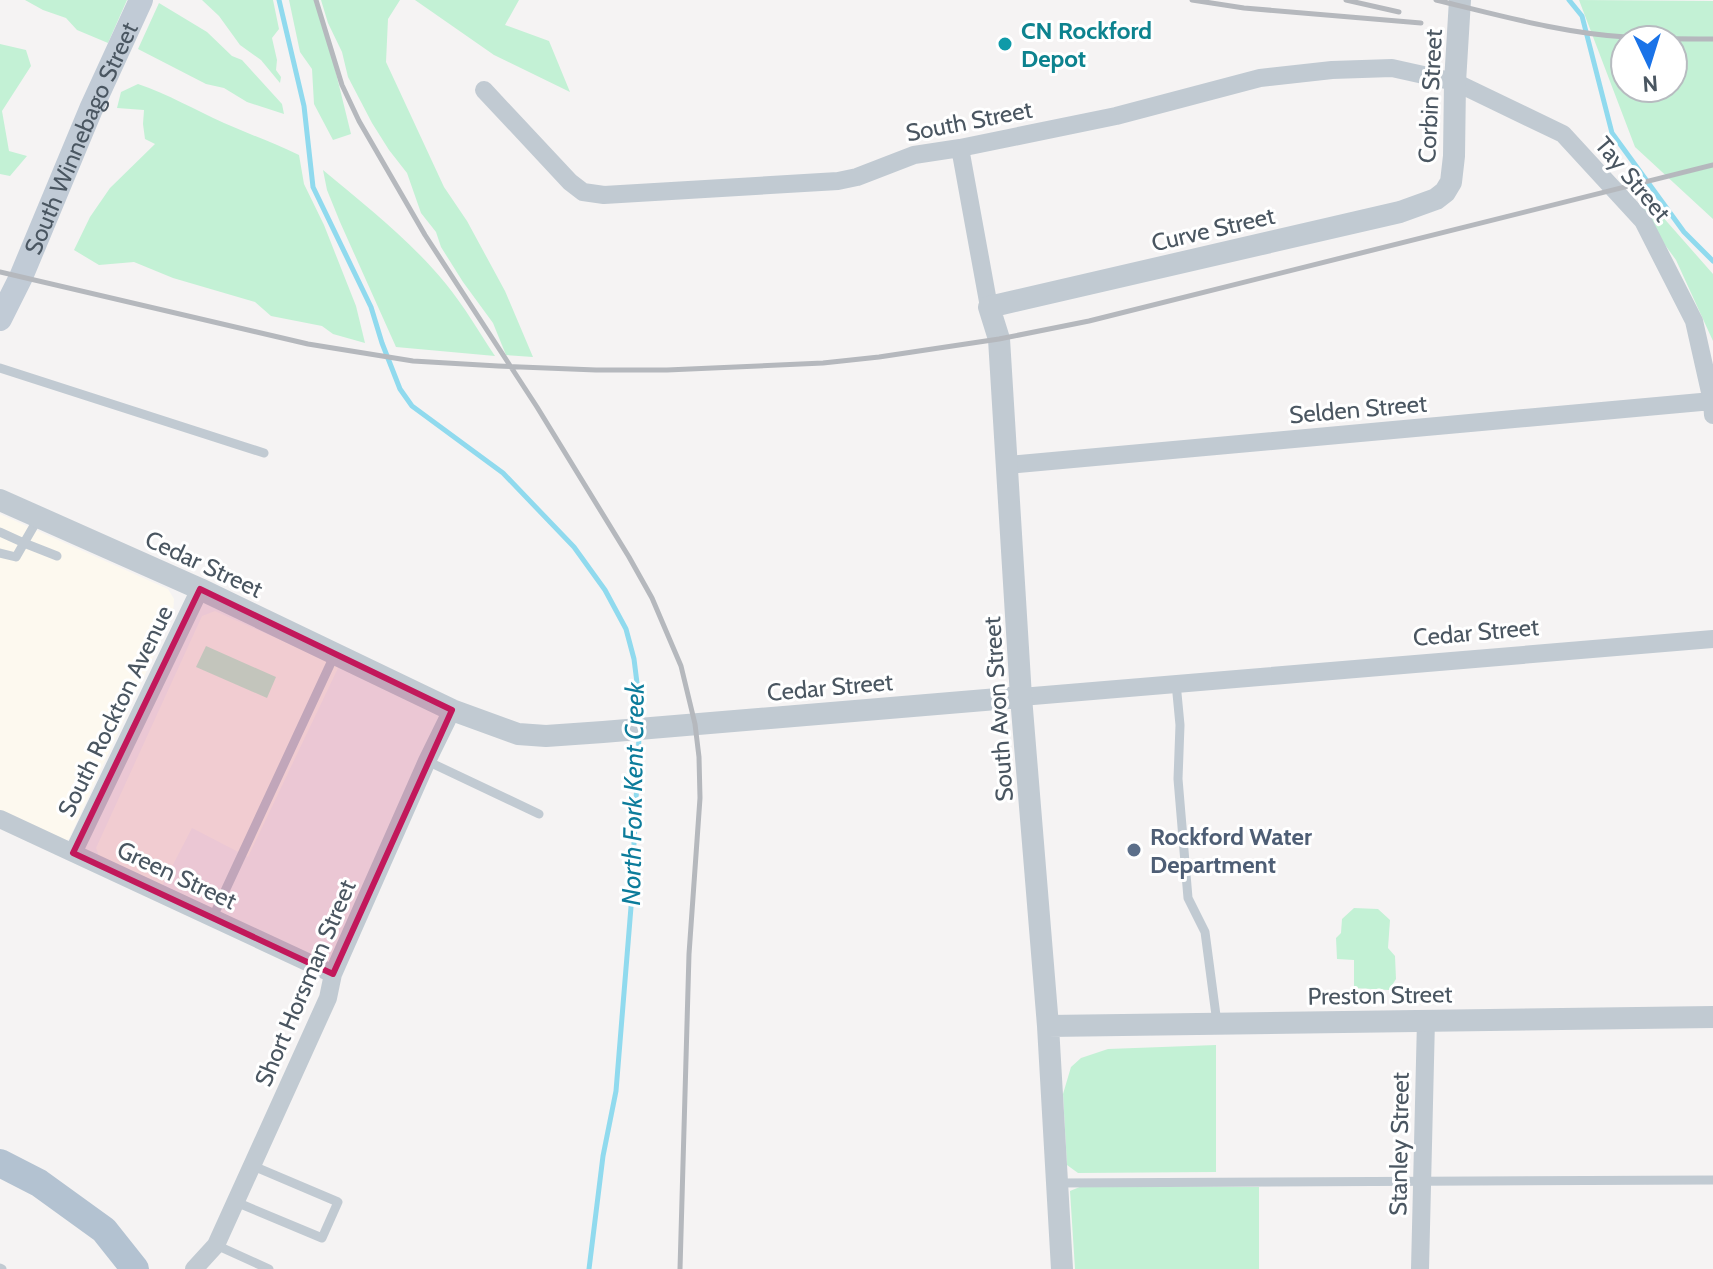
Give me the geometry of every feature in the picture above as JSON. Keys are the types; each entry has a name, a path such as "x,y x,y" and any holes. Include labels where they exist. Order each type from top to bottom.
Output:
{"main road":[{"name":"South Winnebago Street","path":"0,319 141,0"},
{"path":"0,1163 39,1183 104,1230 135,1269"}],"street":[{"name":"Corbin Street","path":"1445,192 1453,172 1460,0"},
{"name":"South Street","path":"484,90 570,182 583,192 604,195 838,181 914,155 1116,116 1260,78 1332,70 1392,68 1455,82"},
{"name":"Tay Street","path":"1455,82 1563,134 1643,221 1694,321 1713,415"},
{"name":"South Avon Street","path":"960,148 989,307 999,339 1021,697 1048,1026 1062,1269"},
{"name":"Curve Street","path":"989,307 1400,212 1423,205 1445,192"},
{"name":"Selden Street","path":"1008,465 1712,401"},
{"name":"Cedar Street","path":"1,503 200,589 452,710 518,734 546,736 603,732 1713,639"},
{"name":"South Rockton Avenue","path":"73,853 200,589"},
{"name":"Short Horsman Street","path":"194,1269 216,1245 253,1166 328,998 333,974 452,710"},
{"name":"Green Street","path":"0,819 333,974"},
{"name":"Preston Street","path":"1048,1026 1713,1017"},
{"name":"Stanley Street","path":"1420,1269 1426,1020"}],"lane":[{"path":"0,368 264,453"},
{"path":"0,553 16,557 39,517"},
{"path":"0,532 57,556"},
{"path":"212,919 335,654"},
{"path":"1176,683 1180,725 1178,779 1188,898 1205,932 1217,1023"},
{"path":"427,761 539,814"},
{"path":"236,1202 322,1238 338,1202 253,1166"},
{"path":"1057,1183 1713,1180"},
{"path":"216,1245 269,1269"}],"highlighted area":[{"path":"200,589 452,710 333,974 73,853"}],"shaded area":[{"path":"0,514 168,589 174,599 173,614 69,839 61,843 0,815"},
{"path":"215,611 339,666 248,857 192,828 162,886 100,859 96,848 202,616"}],"green space":[{"path":"25,0 127,0 108,43 77,30 66,18"},
{"path":"202,0 273,0 279,29 272,38 280,83 261,60 240,45 219,16"},
{"path":"289,0 318,0 351,134 333,140 314,104 312,69 300,52"},
{"path":"321,0 400,0 388,19 386,62 444,187 467,221 505,291 533,357 506,355 493,323 441,247 436,232 421,213 407,173 372,123 348,77 342,52"},
{"path":"415,0 519,0 505,25 549,41 570,92 494,55"},
{"path":"1579,0 1713,1 1713,219 1635,147 1619,104 1689,104 1689,24 1609,24 1609,79"},
{"path":"159,3 207,32 232,56 242,60 282,104 284,114 247,102 224,88 206,84 138,49"},
{"path":"0,44 26,50 31,66 2,111 9,151 27,156 10,176 0,174"},
{"path":"138,84 299,155 304,184 356,306 365,343 333,334 322,326 271,316 255,302 173,278 134,262 99,265 74,250 90,217 110,188 155,144 145,139 144,110 117,108 121,92"},
{"path":"323,170 387,224 432,268 459,301 495,356 396,347 340,222 327,190"},
{"path":"1654,207 1713,274 1713,341 1676,260 1642,209"},
{"path":"206,646 276,677 267,698 196,667"},
{"path":"1354,908 1378,909 1390,920 1388,948 1395,956 1396,979 1389,990 1354,988 1354,960 1337,959 1336,938 1341,933 1342,919"},
{"path":"1216,1045 1216,1172 1078,1173 1067,1165 1063,1094 1071,1067 1081,1058 1108,1049"},
{"path":"1082,1186 1259,1187 1259,1269 1075,1269 1070,1191"}],"waterway":[{"name":"North Fork Kent Creek","path":"279,0 304,106 313,187 371,307 400,389 412,406 503,473 574,547 605,590 626,629 634,659 639,723"},
{"path":"1569,0 1582,16 1612,133 1684,232 1713,261"},
{"name":"North Fork Kent Creek","path":"589,1269 603,1156 616,1091 631,907 639,737"}],"railway":[{"path":"316,0 342,85 359,121 425,235 537,407 629,557 652,598 681,666 695,724 700,798 689,954 680,1269"},
{"path":"1192,0 1244,8 1421,23"},
{"path":"1346,0 1399,12"},
{"path":"1436,0 1578,32 1637,38 1713,39"},
{"path":"0,272 308,344 413,361 596,370 823,363 999,339 1089,321 1713,165"}],"place":[{"name":"CN Rockford Depot","path":"1005,44"},
{"name":"Rockford Water Department","path":"1134,850"}]}
